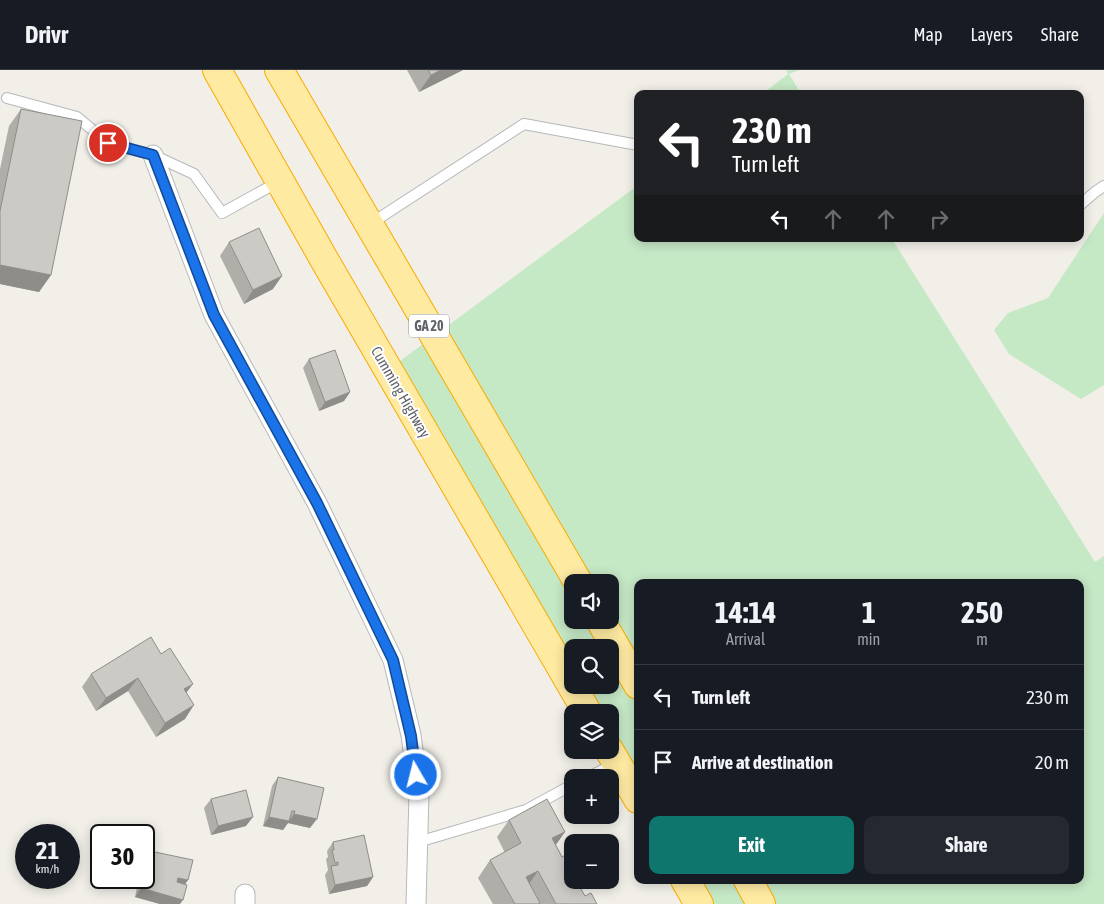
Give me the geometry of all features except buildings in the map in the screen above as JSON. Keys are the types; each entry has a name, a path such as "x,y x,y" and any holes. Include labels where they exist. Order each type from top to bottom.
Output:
{"highway":[{"name":"Cumming Highway","path":"217,70 582,704"},
{"name":"GA 20","path":"279,70 573,574"},
{"path":"605,629 634,678"},
{"path":"615,759 634,792"},
{"path":"687,884 699,904"},
{"path":"750,884 761,904"}],"street":[{"path":"153,155 214,315 317,503 393,660 411,736 419,794 416,904"}],"lane":[{"path":"7,98 77,117 108,143 153,155 194,174 222,213 280,181"},
{"path":"370,224 524,124 634,144"},
{"path":"1084,201 1104,186"},
{"path":"598,769 609,759"},
{"path":"418,842 526,810 564,789"}],"green space":[{"path":"786,70 799,70 789,74 799,90 767,90 788,74"},
{"path":"634,188 634,242 894,242 1095,562 1104,556 1104,904 690,904 678,884 1084,884 1084,579 634,579 634,805 614,759 619,759 619,704 575,704 570,694 619,694 619,639 564,639 564,684 385,372"},
{"path":"1104,213 1104,385 1081,399 1009,354 994,330 1008,313 1048,298"}],"route":[{"path":"108,143 153,155 214,315 317,503 393,660 411,736 416,775"}]}
